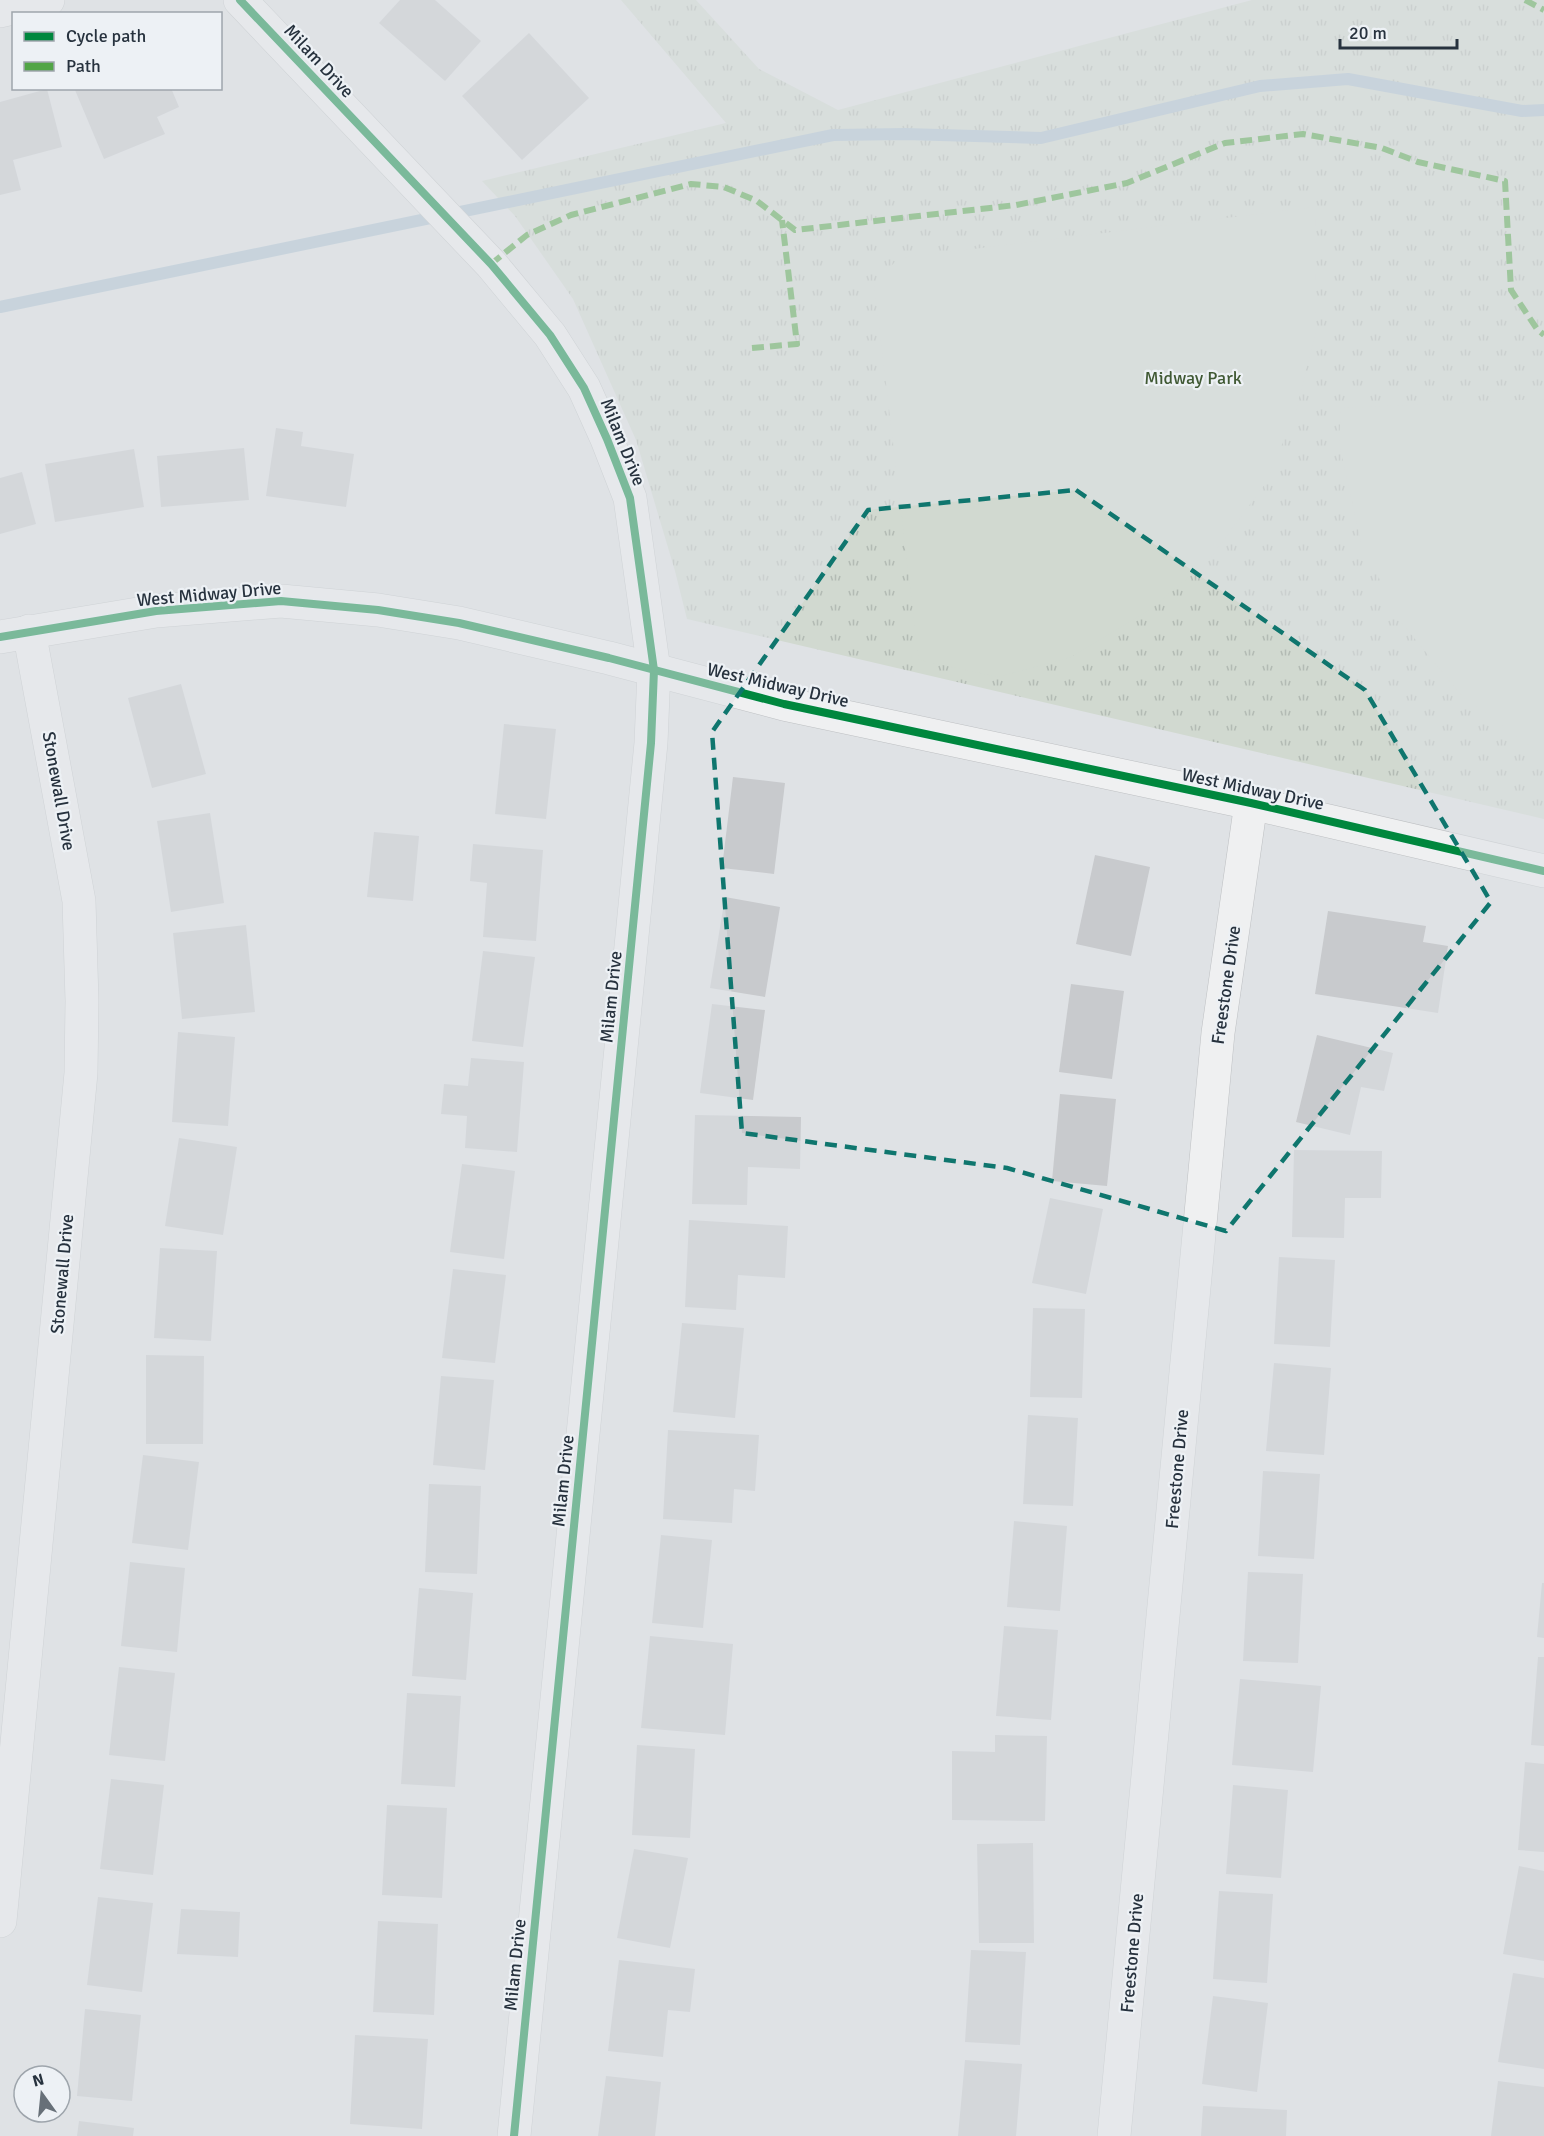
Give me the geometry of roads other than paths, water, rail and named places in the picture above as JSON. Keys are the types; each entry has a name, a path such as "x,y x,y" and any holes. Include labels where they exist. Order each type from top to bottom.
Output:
{"street":[{"path":"0,11 48,0"},
{"name":"Milam Drive","path":"240,0 480,253 550,335 584,388 630,498 654,670 651,743 514,2136"},
{"name":"West Midway Drive","path":"15,634 156,611 281,602 378,610 459,623 609,658 784,704 1251,803 1544,871"},
{"name":"Stonewall Drive","path":"0,1921 81,1061 82,1001 79,901 15,634"},
{"name":"Freestone Drive","path":"1114,2136 1218,1033 1251,803"}],"waterway":[{"path":"0,307 833,135 905,134 1041,138 1260,86 1348,79 1522,111 1544,110"}],"park label":[{"name":"Midway Park","path":"1193,378"}]}
